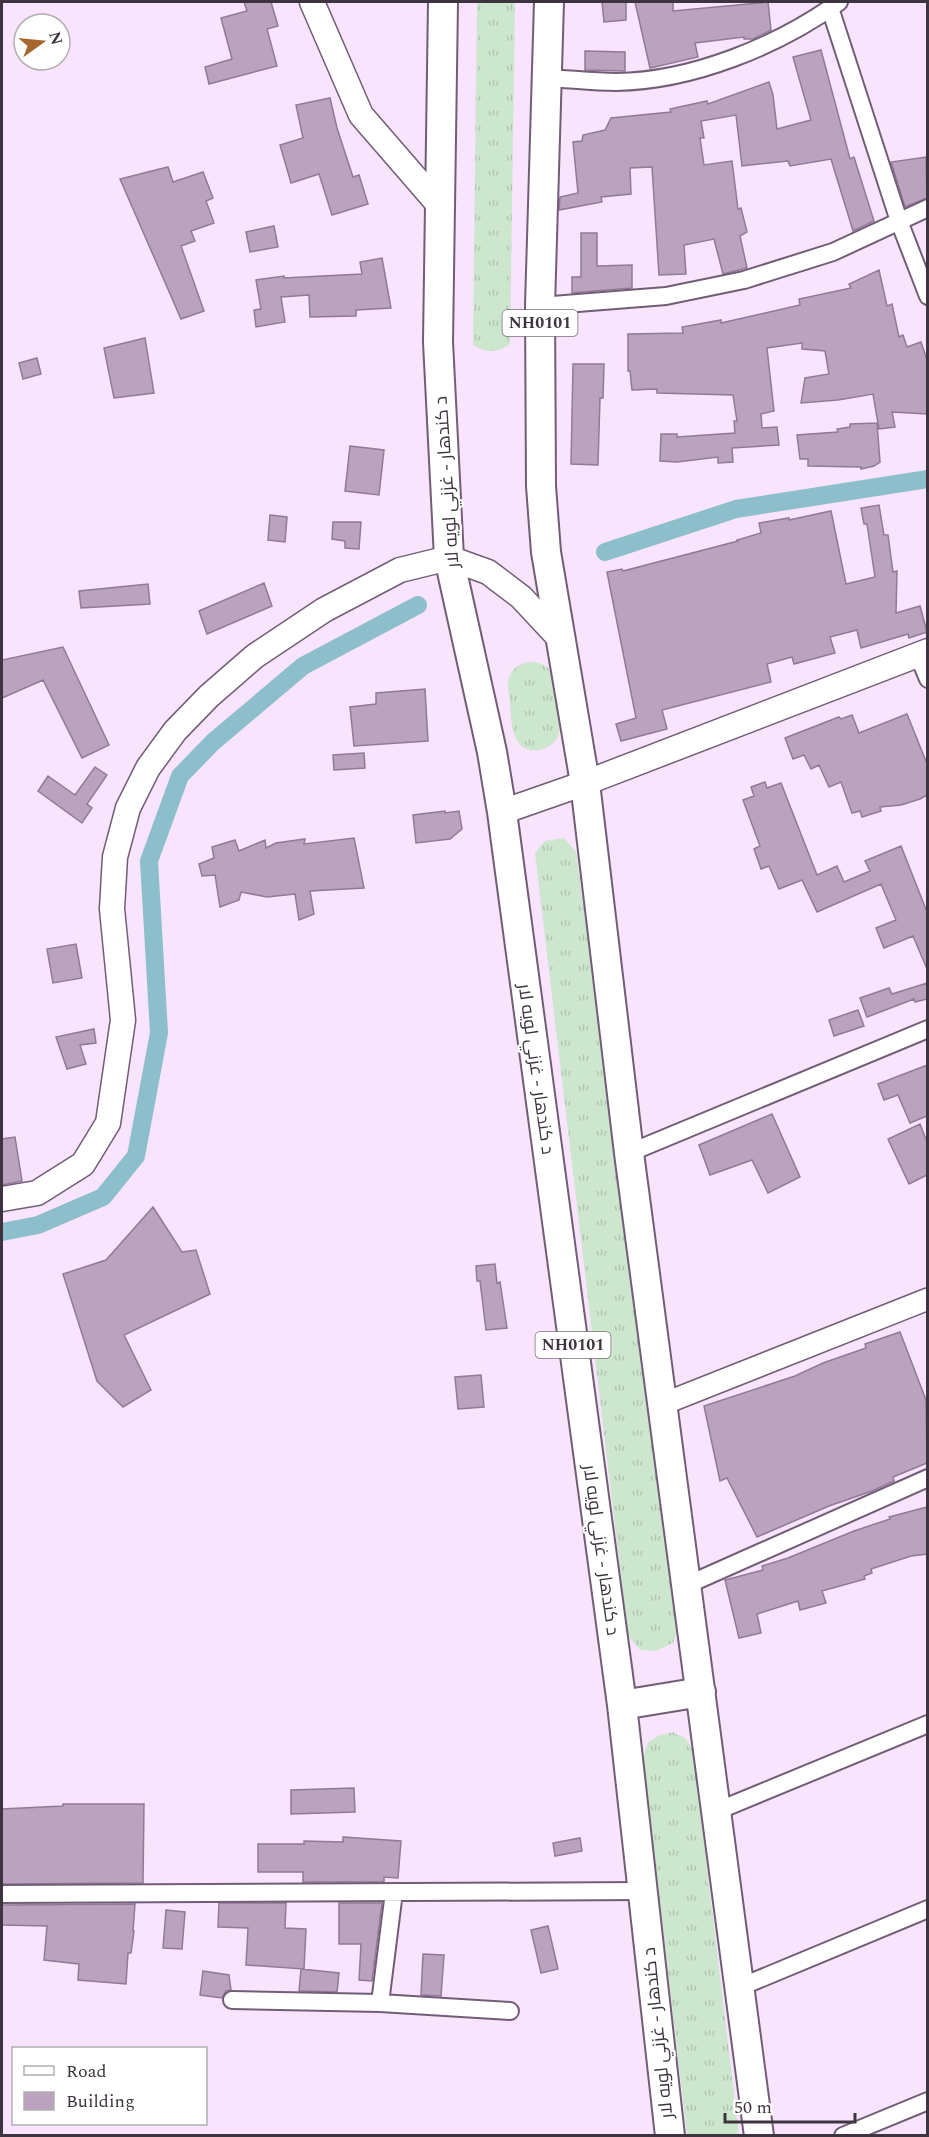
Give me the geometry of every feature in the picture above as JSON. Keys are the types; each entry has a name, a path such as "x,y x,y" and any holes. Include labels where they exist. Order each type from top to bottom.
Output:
{"highway":[{"name":"د کندهار - غزني لويه لار","path":"443,2 438,342 449,558 492,752 502,812 622,1705 670,2136"},
{"name":"NH0101","path":"549,2 540,306 541,486 546,552 585,783 629,1153 759,2136"},
{"path":"622,1705 701,1692"}],"main road":[{"path":"312,2 361,115 439,205"},
{"path":"2,1199 37,1193 83,1164 108,1123 123,1020 112,909 115,857 128,808 148,768 182,724 209,696 255,656 324,610 400,570 449,558 488,572 521,597 563,642"},
{"path":"502,812 585,783 923,653"}],"street":[{"path":"547,78 617,82 666,77 713,66 781,36 835,5 899,221 927,296"},
{"path":"540,306 666,296 744,280 833,252 927,208"},
{"path":"923,653 927,679"},
{"path":"629,1153 927,1029"},
{"path":"663,1404 927,1299"},
{"path":"687,1585 927,1478"},
{"path":"717,1811 927,1724"},
{"path":"380,2003 394,1892"},
{"path":"2,1894 642,1892"},
{"path":"738,1988 927,1909"},
{"path":"232,2000 380,2003 510,2011"},
{"path":"843,2136 927,2101"}],"green space":[{"path":"477,2 515,2 510,344 492,351 473,345"},
{"path":"528,662 539,663 549,669 554,681 557,700 558,736 552,744 539,750 523,747 514,735 512,727 509,678 515,668"},
{"path":"564,838 576,852 681,1621 673,1643 656,1651 640,1650 628,1635 535,853 545,841"},
{"path":"673,1732 686,1739 693,1750 739,2135 687,2135 643,1757 648,1742 660,1735"}],"building":[{"path":"244,2 271,2 278,26 267,29 277,66 209,84 205,67 232,59 221,18 247,11"},
{"path":"602,2 626,2 626,20 604,22"},
{"path":"635,2 673,2 673,11 768,2 771,30 753,39 744,39 744,37 695,43 698,57 650,68"},
{"path":"821,50 850,159 854,157 874,221 853,231 831,159 790,166 788,161 742,166 736,115 701,121 704,138 700,138 704,165 732,161 738,209 741,208 747,232 740,236 747,268 723,274 714,239 684,245 686,274 659,275 652,167 630,168 631,194 601,197 602,202 559,210 560,197 578,193 573,142 582,141 583,135 605,130 611,118 671,112 670,109 707,101 708,104 769,82 777,129 811,120 793,57"},
{"path":"585,51 625,52 625,71 585,70"},
{"path":"330,98 353,177 359,175 368,204 332,215 319,174 291,183 280,145 303,138 296,105"},
{"path":"926,157 927,198 905,207 891,162"},
{"path":"168,167 173,182 203,172 213,198 206,201 214,223 191,231 195,241 181,246 204,311 181,319 120,179"},
{"path":"274,226 278,247 250,252 246,232"},
{"path":"581,233 597,233 597,266 632,265 632,288 572,293 572,277 581,277"},
{"path":"382,258 391,308 356,310 356,316 310,317 309,295 281,297 285,322 256,327 254,310 261,309 256,280 284,276 284,278 362,274 360,262"},
{"path":"879,270 887,306 892,304 899,337 903,335 907,347 921,342 927,360 927,414 892,412 895,427 879,429 873,394 801,403 805,378 829,374 825,351 802,349 802,343 767,348 774,411 761,414 762,428 777,427 779,445 732,448 733,462 718,463 718,457 677,462 660,461 661,434 677,434 677,437 735,433 734,421 737,421 733,395 657,393 657,389 632,390 630,371 628,371 628,334 683,333 682,327 721,320 721,323 800,305 799,299 851,288 849,284"},
{"path":"145,338 154,393 114,398 104,348"},
{"path":"37,358 41,374 23,379 19,363"},
{"path":"573,364 604,364 603,398 600,398 598,465 571,464"},
{"path":"877,423 880,462 874,466 861,469 861,467 808,466 808,459 800,459 797,435 838,432 837,429 850,427 850,424"},
{"path":"350,446 384,450 379,495 345,491"},
{"path":"879,505 884,535 888,535 893,572 897,571 896,613 920,606 927,632 909,638 908,634 861,648 857,630 830,637 835,653 794,664 792,657 767,664 771,682 662,710 667,729 621,741 616,724 636,718 607,572 622,569 623,571 738,541 761,533 759,523 789,518 789,520 831,511 846,584 875,577 867,524 864,524 861,508"},
{"path":"270,515 287,517 285,542 268,540"},
{"path":"333,522 361,522 359,549 345,548 345,541 332,539"},
{"path":"264,583 272,606 207,634 199,611"},
{"path":"148,584 150,604 81,608 79,591"},
{"path":"63,647 109,745 82,758 43,680 2,698 2,660"},
{"path":"425,689 428,741 354,746 350,707 376,704 376,693"},
{"path":"907,714 927,764 927,795 901,805 880,807 881,811 862,817 860,811 852,813 841,782 829,787 819,765 811,769 804,755 793,759 785,738 839,717 841,719 852,715 859,733"},
{"path":"364,753 365,768 334,770 333,755"},
{"path":"95,767 107,775 87,804 92,808 82,823 38,791 48,776 75,795"},
{"path":"765,782 767,788 781,783 817,875 837,866 844,882 870,871 865,861 901,846 927,912 927,969 913,936 884,948 876,928 896,920 881,884 817,912 802,880 779,889 769,866 761,869 754,849 760,846 743,800 754,796 751,787"},
{"path":"445,811 445,813 459,811 462,829 450,839 416,843 413,815"},
{"path":"354,838 364,888 310,891 314,914 299,920 295,894 267,897 241,892 239,900 220,907 215,875 202,876 199,864 214,858 212,847 235,840 239,851 265,840 266,848 276,843 305,839 304,844"},
{"path":"76,944 82,978 53,983 47,949"},
{"path":"927,983 927,999 915,1002 914,999 867,1017 860,998 889,988 892,994"},
{"path":"858,1010 864,1026 834,1036 829,1020"},
{"path":"94,1029 96,1043 80,1045 86,1064 67,1069 56,1037"},
{"path":"927,1065 927,1116 910,1123 898,1095 884,1100 878,1084"},
{"path":"772,1114 800,1177 768,1193 752,1160 710,1175 699,1145"},
{"path":"920,1124 927,1142 927,1175 909,1184 888,1139"},
{"path":"15,1137 22,1181 2,1185 2,1139"},
{"path":"153,1207 182,1252 196,1250 210,1294 124,1335 151,1390 123,1407 97,1381 63,1274 106,1260"},
{"path":"495,1264 507,1328 486,1330 476,1266"},
{"path":"900,1332 926,1400 927,1463 893,1477 894,1481 872,1491 829,1506 757,1537 727,1478 720,1481 704,1406 795,1376 823,1363 866,1348 865,1344"},
{"path":"481,1375 484,1407 458,1409 455,1377"},
{"path":"927,1507 927,1554 911,1556 871,1569 872,1573 864,1576 865,1579 822,1591 826,1603 800,1610 798,1601 757,1614 761,1633 739,1638 725,1580 763,1570 762,1566 890,1519 889,1517"},
{"path":"354,1788 355,1812 291,1814 291,1790"},
{"path":"63,1804 144,1804 143,1883 2,1884 2,1809 63,1806"},
{"path":"343,1837 401,1841 398,1878 384,1877 384,1882 303,1882 303,1872 258,1872 258,1844 304,1844 304,1841 343,1842"},
{"path":"580,1838 582,1851 555,1856 553,1843"},
{"path":"219,1903 286,1903 285,1928 306,1929 304,1969 246,1965 248,1928 218,1927"},
{"path":"339,1903 382,1903 372,1981 359,1980 361,1944 339,1944"},
{"path":"135,1904 134,1931 131,1953 128,1953 126,1984 78,1980 79,1964 44,1960 47,1926 2,1925 2,1905"},
{"path":"166,1910 185,1912 182,1949 163,1948"},
{"path":"548,1926 558,1969 541,1973 531,1930"},
{"path":"423,1954 444,1955 441,1996 421,1995"},
{"path":"301,1969 339,1973 337,1992 299,1991"},
{"path":"203,1971 229,1975 231,1990 226,1991 222,1998 200,1995"}],"waterway":[{"path":"605,552 736,509 928,479"},
{"path":"2,1232 38,1225 103,1197 136,1156 159,1033 149,861 180,776 213,742 303,666 418,605"}]}
